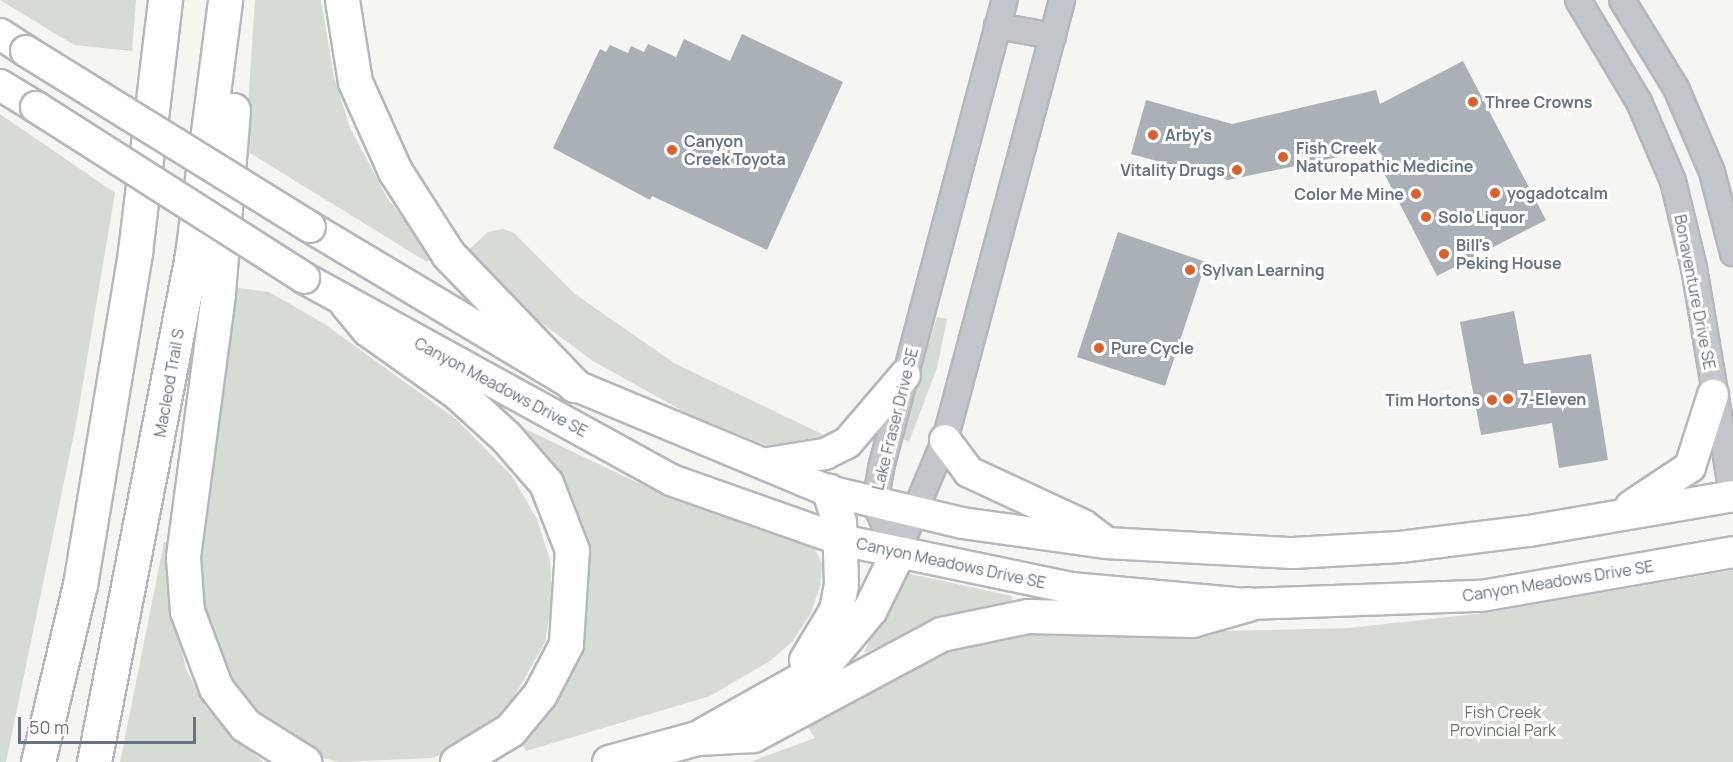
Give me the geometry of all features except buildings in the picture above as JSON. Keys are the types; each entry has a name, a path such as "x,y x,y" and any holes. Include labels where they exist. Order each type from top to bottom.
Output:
{"highway":[{"path":"38,762 82,574 135,252 165,0"},
{"name":"Macleod Trail S","path":"94,762 156,463 220,59 225,0"},
{"path":"342,0 355,82 395,171 448,254 574,385"},
{"path":"220,59 233,111 218,294 183,558 187,611 216,688 246,725 304,762"},
{"path":"347,303 368,329 458,393 506,437 546,483 572,550 566,644 540,694 510,730 457,762"},
{"path":"789,687 836,610 844,563 830,490"},
{"path":"697,738 820,669 870,609 897,554"},
{"path":"609,762 697,738 753,735 941,634 1028,616 1192,620 1248,604"}],"main road":[{"path":"0,34 310,227 574,385 830,490 874,503 1106,543 1293,553 1400,548 1733,497"},
{"name":"Canyon Meadows Drive SE","path":"0,85 304,278 672,480 841,540 897,554 1071,588 1248,604 1482,596 1733,552"},
{"path":"768,463 825,454 847,443 905,375"},
{"path":"1613,517 1690,467 1713,395"},
{"path":"945,440 969,472 1083,525 1106,543"}],"street":[{"name":"Lake Fraser Drive SE","path":"897,554 874,503 905,375 1005,0"},
{"path":"897,554 917,512 945,440 1062,0"},
{"name":"Bonaventure Drive SE","path":"1578,0 1639,102 1672,181 1694,268 1713,395 1733,497"},
{"path":"1622,0 1680,99 1712,172 1733,253"},
{"path":"997,26 1053,36"}],"green space":[{"path":"0,0 136,0 132,51 74,45"},
{"path":"255,0 321,0 334,77 350,128 388,199 433,256 427,262 245,150"},
{"path":"0,114 115,193 76,424 6,762 0,762"},
{"path":"503,229 514,233 575,294 674,363 826,436 768,446 688,414 593,361 528,313 464,254 488,232"},
{"path":"230,287 269,292 323,323 456,419 512,476 537,519 550,560 552,600 545,642 505,713 473,738 433,758 340,762 317,757 251,716 206,640 197,555"},
{"path":"937,317 947,319 937,368 909,442 900,437"},
{"path":"513,423 634,481 814,547 822,564 820,586 811,613 793,641 770,661 710,696 526,751 519,739 558,695 553,691 579,592"},
{"path":"164,542 172,544 173,611 186,669 206,708 263,762 120,762"},
{"name":"Fish Creek Provincial Park","path":"1733,570 1733,762 750,762 815,738 806,725 933,651 1039,627 1184,632 1348,628 1485,613"},
{"path":"906,573 1012,596 1012,606 938,621 864,653 900,575"}],"place":[{"name":"Three Crowns","path":"1473,102"},
{"name":"Arby's","path":"1153,135"},
{"name":"Canyon Creek Toyota","path":"672,150"},
{"name":"Fish Creek Naturopathic Medicine","path":"1283,157"},
{"name":"Vitality Drugs","path":"1237,170"},
{"name":"yogadotcalm","path":"1495,193"},
{"name":"Color Me Mine","path":"1416,194"},
{"name":"Solo Liquor","path":"1426,217"},
{"name":"Bill's Peking House","path":"1444,254"},
{"name":"Sylvan Learning","path":"1190,270"},
{"name":"Pure Cycle","path":"1099,348"},
{"name":"7-Eleven","path":"1508,399"},
{"name":"Tim Hortons","path":"1492,400"}]}
